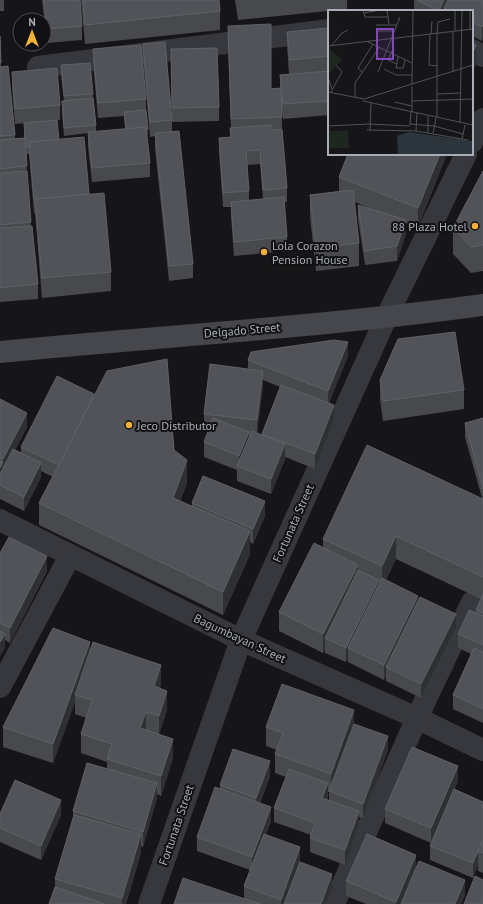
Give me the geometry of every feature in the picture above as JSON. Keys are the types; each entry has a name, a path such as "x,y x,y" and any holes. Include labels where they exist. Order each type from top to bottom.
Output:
{"street":[{"path":"38,67 328,30"},
{"path":"473,51 483,56"},
{"path":"473,140 483,119"},
{"name":"Fortunata Street","path":"149,904 241,640 386,318 466,155"},
{"name":"Delgado Street","path":"0,352 150,337 386,318 483,305"},
{"name":"Bagumbayan Street","path":"0,520 241,640 417,718 483,750"},
{"path":"0,687 70,556"},
{"path":"334,904 417,718 472,602"}],"building":[{"path":"44,0 80,0 82,26 52,29 52,12 45,12"},
{"path":"83,0 219,0 220,11 85,25"},
{"path":"417,0 444,0 439,10"},
{"path":"448,0 483,0 483,25 482,27 473,22 473,10 448,10 444,8"},
{"path":"271,24 271,89 281,88 282,117 231,119 228,26"},
{"path":"328,28 328,56 290,60 287,32"},
{"path":"0,36 1,63 0,63"},
{"path":"165,42 172,120 150,122 143,44"},
{"path":"473,44 476,45 473,52"},
{"path":"141,45 146,99 98,103 93,49"},
{"path":"217,48 219,107 172,108 171,49"},
{"path":"90,63 93,94 64,96 61,65"},
{"path":"8,66 15,135 0,136 0,67"},
{"path":"57,68 60,105 15,109 12,72"},
{"path":"328,71 328,101 283,104 280,75"},
{"path":"93,98 96,125 64,128 62,101"},
{"path":"146,110 148,129 146,127 126,129 124,112"},
{"path":"57,120 59,140 29,142 29,146 26,147 24,123"},
{"path":"271,125 271,130 282,129 287,188 263,190 260,150 246,151 249,191 223,193 219,138 231,137 230,128"},
{"path":"146,127 150,163 92,168 88,132"},
{"path":"179,131 193,264 169,266 155,133"},
{"path":"84,137 89,194 34,199 29,142"},
{"path":"25,138 27,166 0,169 0,140"},
{"path":"348,155 440,155 418,208 339,177"},
{"path":"27,171 31,222 0,225 0,173"},
{"path":"483,171 483,245 471,247 453,228"},
{"path":"353,190 359,243 316,248 310,195"},
{"path":"104,193 111,272 42,278 35,199"},
{"path":"284,197 287,237 234,242 231,202"},
{"path":"358,205 406,220 397,246 365,251"},
{"path":"32,226 38,284 0,288 0,228"},
{"path":"455,332 464,390 383,401 380,380 398,339"},
{"path":"334,340 348,342 328,391 248,360 251,352"},
{"path":"167,359 174,450 187,460 173,498 250,531 223,592 39,503 107,371"},
{"path":"210,364 263,371 257,420 204,414"},
{"path":"57,376 94,394 59,465 21,447"},
{"path":"281,385 334,405 315,454 262,434"},
{"path":"0,399 27,413 3,459 0,458"},
{"path":"213,418 249,432 239,456 204,442"},
{"path":"483,418 483,489 465,423"},
{"path":"252,431 285,444 271,479 237,466"},
{"path":"367,445 483,499 483,577 396,536 382,566 323,539"},
{"path":"13,449 41,463 24,497 0,485 0,474"},
{"path":"0,460 3,462 0,468"},
{"path":"203,476 265,501 253,529 192,503"},
{"path":"9,537 47,556 10,628 0,623 0,553"},
{"path":"314,543 358,565 323,634 279,612"},
{"path":"358,570 379,580 346,648 325,638"},
{"path":"382,578 418,596 384,665 348,648"},
{"path":"483,594 483,613 476,610"},
{"path":"420,597 456,614 421,684 386,667"},
{"path":"469,610 483,616 483,645 458,634"},
{"path":"53,628 90,642 53,744 3,727"},
{"path":"0,631 5,634 0,642"},
{"path":"93,642 161,665 154,686 167,691 159,716 146,712 140,728 173,739 161,776 107,759 112,744 81,734 92,700 75,695"},
{"path":"474,648 483,652 483,709 453,695"},
{"path":"282,684 354,710 331,774 275,754 283,733 266,727"},
{"path":"354,724 388,736 363,804 329,791"},
{"path":"412,747 458,766 431,828 385,809"},
{"path":"233,749 270,761 256,798 220,785"},
{"path":"87,763 157,783 143,832 73,811"},
{"path":"289,769 328,783 322,798 359,811 345,850 310,838 315,823 274,808"},
{"path":"15,780 61,800 41,846 0,828 0,814"},
{"path":"215,787 271,807 252,857 197,837"},
{"path":"454,789 483,802 483,839 473,863 430,846"},
{"path":"74,815 141,834 122,898 55,879"},
{"path":"264,834 300,847 281,900 244,886"},
{"path":"367,834 416,855 396,902 346,881"},
{"path":"483,840 483,853 478,851"},
{"path":"419,861 465,880 455,904 401,904"},
{"path":"300,862 332,874 321,904 284,904"},
{"path":"475,876 483,880 483,904 464,904"},
{"path":"183,878 260,904 174,904"},
{"path":"55,887 105,904 49,904"}],"place":[{"name":"88 Plaza Hotel","path":"475,226"},
{"name":"Lola Corazon Pension House","path":"264,252"},
{"name":"Jeco Distributor","path":"129,425"}]}
